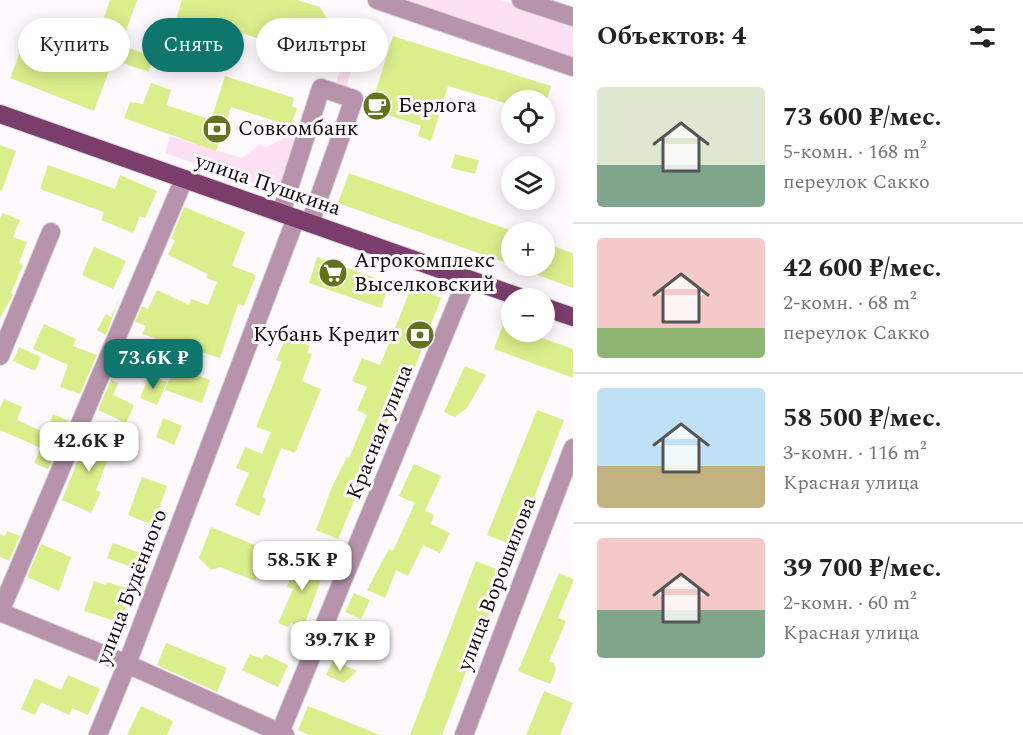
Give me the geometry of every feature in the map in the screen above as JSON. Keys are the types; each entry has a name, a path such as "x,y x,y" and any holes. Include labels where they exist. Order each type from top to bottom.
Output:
{"main road":[{"name":"улица Пушкина","path":"0,114 501,291"},
{"path":"555,310 573,317"}],"street":[{"path":"377,0 573,67"},
{"path":"521,0 573,17"},
{"name":"улица Будённого","path":"98,735 128,664 296,218 354,99 321,88 296,218"},
{"path":"184,180 0,612 128,664 282,734"},
{"path":"0,356 51,232"},
{"name":"Красная улица","path":"282,734 467,279"},
{"name":"улица Ворошилова","path":"464,735 573,448"}],"shaded area":[{"path":"401,0 501,0 573,24 573,64"},
{"path":"340,72 351,72 345,90 335,86"},
{"path":"170,136 242,158 259,145 267,147 285,137 295,139 278,192 165,153"}],"building":[{"path":"110,0 137,0 130,20 104,18"},
{"path":"182,0 297,0 320,7 326,18 256,18 256,38 244,34 244,18 176,18"},
{"path":"393,36 551,86 550,90 501,90 501,102 448,86 431,141 418,136 421,126 370,109 382,72 388,72 388,52"},
{"path":"130,48 142,53 142,70 130,66"},
{"path":"18,58 18,72 109,72 94,111 10,78"},
{"path":"225,76 294,98 292,106 297,108 291,126 231,107 216,151 124,118 130,102 143,104 151,83 171,90 166,105 211,120"},
{"path":"0,145 16,151 2,190 0,190"},
{"path":"455,154 479,160 475,174 451,168"},
{"path":"48,165 115,189 120,175 157,191 145,218 140,216 133,233 101,220 104,212 40,189"},
{"path":"349,173 501,227 501,261 338,203"},
{"path":"184,207 245,232 232,266 256,275 244,306 238,304 220,358 142,334 146,326 135,322 142,306 148,309 157,290 189,305 191,299 208,305 217,282 206,278 208,274 168,255 175,240 171,239"},
{"path":"3,213 20,220 13,237 27,242 19,263 23,265 11,293 13,295 0,318 0,219"},
{"path":"94,247 126,261 113,289 82,275"},
{"path":"555,247 573,253 573,288 540,276 555,276"},
{"path":"317,257 389,283 381,308 309,283"},
{"path":"412,286 441,298 415,367 400,400 397,399 338,539 316,530 332,487 347,457 349,458 367,415 357,410 367,387 352,381 362,358 380,365"},
{"path":"120,296 106,335 97,330 106,314 111,317"},
{"path":"44,324 76,339 73,346 97,355 80,394 60,387 68,365 33,349"},
{"path":"501,330 501,342 553,342 573,349 573,378 494,349"},
{"path":"286,337 310,346 307,353 312,354 302,381 321,389 295,453 281,448 262,497 266,499 259,516 235,505 249,473 236,468 245,447 262,454 271,432 256,427 282,362 276,360"},
{"path":"19,347 41,357 35,371 13,361"},
{"path":"465,366 486,375 467,408 455,417 444,412"},
{"path":"173,367 210,380 202,403 165,390"},
{"path":"149,375 167,382 157,405 140,398"},
{"path":"111,380 118,383 113,395 134,405 126,423 98,410"},
{"path":"4,399 22,407 17,420 46,433 53,414 69,421 48,469 34,463 41,448 0,430 0,408"},
{"path":"537,410 564,420 515,546 487,535"},
{"path":"163,418 182,426 174,445 156,437"},
{"path":"89,432 115,441 96,490 101,492 91,513 62,500"},
{"path":"414,464 441,476 425,511 434,515 431,524 450,533 440,553 423,545 408,576 396,570 385,598 367,590 389,549 393,551 415,503 399,496"},
{"path":"142,477 167,486 153,525 128,515"},
{"path":"211,527 267,550 255,581 220,567 211,570 199,558"},
{"path":"7,531 20,536 9,561 0,557 0,534 5,536"},
{"path":"113,543 148,556 142,571 107,558"},
{"path":"41,544 71,557 59,591 27,577"},
{"path":"298,556 326,566 303,628 291,623 288,627 278,623 293,589 287,587"},
{"path":"476,561 504,572 442,735 410,735"},
{"path":"559,573 573,579 573,582 558,618 566,621 549,661 554,663 556,670 550,684 518,671"},
{"path":"94,581 106,585 107,582 132,590 121,623 84,611"},
{"path":"354,593 370,600 361,619 345,612"},
{"path":"365,627 390,638 383,652 359,640"},
{"path":"166,643 227,668 217,692 157,665"},
{"path":"250,654 262,659 265,654 288,665 278,687 242,670"},
{"path":"333,660 357,671 344,683 326,675"},
{"path":"68,675 100,689 88,715 72,708 69,715 41,702 35,715 21,709 35,678 61,690"},
{"path":"544,691 573,703 560,735 526,735"},
{"path":"141,706 173,721 167,735 127,735"},
{"path":"308,706 380,735 309,735 298,730"}],"place":[{"name":"Берлога","path":"377,106"},
{"name":"Совкомбанк","path":"217,129"},
{"name":"Агрокомплекс Выселковский","path":"333,273"},
{"name":"Кубань Кредит","path":"420,335"}]}
